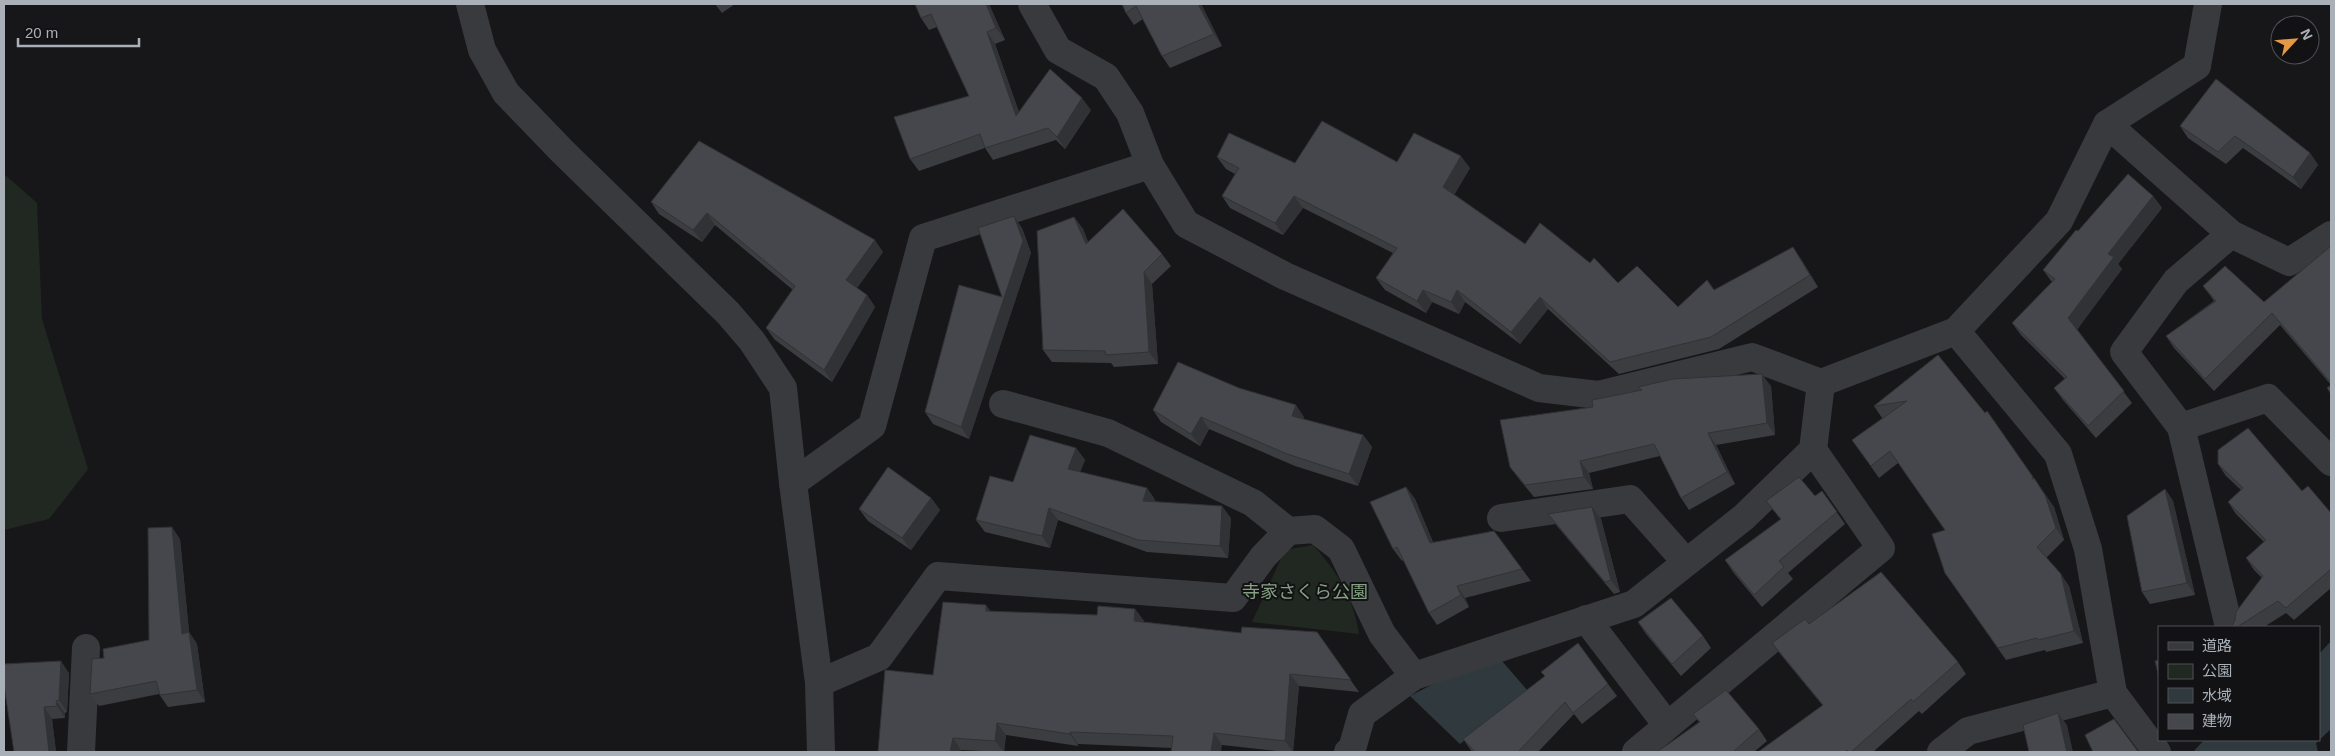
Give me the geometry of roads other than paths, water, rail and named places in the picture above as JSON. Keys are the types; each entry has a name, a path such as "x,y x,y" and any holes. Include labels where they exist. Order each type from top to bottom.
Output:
{"street":[{"path":"470,4 482,50 506,93 563,152 728,312 752,341 783,388 793,483 819,683 821,752"},
{"path":"1032,4 1058,50 1106,77 1130,113 1150,165 1186,224 1285,276 1539,388 1598,395 1752,357 1821,382 1956,331 2059,221 2107,124 2197,66 2208,4"},
{"path":"2107,124 2231,234 2289,262 2331,235"},
{"path":"793,483 872,426 923,238 1150,165"},
{"path":"2229,626 2181,427 2124,352 2176,281 2231,234"},
{"path":"1956,331 2058,454 2088,549 2113,693 2157,752"},
{"path":"1348,752 1352,748 1362,714 1414,676 1586,618 1634,604 1744,517 1813,450 1821,382"},
{"path":"2181,427 2268,398 2331,462"},
{"path":"1003,404 1108,432 1253,503 1288,530 1315,530 1341,549 1382,634 1414,676"},
{"path":"1636,752 1881,548 1813,450"},
{"path":"1502,518 1630,499 1686,562"},
{"path":"819,683 879,657 938,576 1233,598 1263,557 1288,530"},
{"path":"1586,618 1667,726"},
{"path":"81,752 86,648"},
{"path":"1941,752 1968,731 2113,693"}],"water":[{"path":"2331,641 2331,729 2320,739 2320,653"},
{"path":"1502,661 1528,691 1460,744 1410,696 1460,670"},
{"path":"2203,741 2318,741 2316,743 2318,752 2193,752"}],"park label":[{"name":"寺家さくら公園","path":"1305,592"}]}
